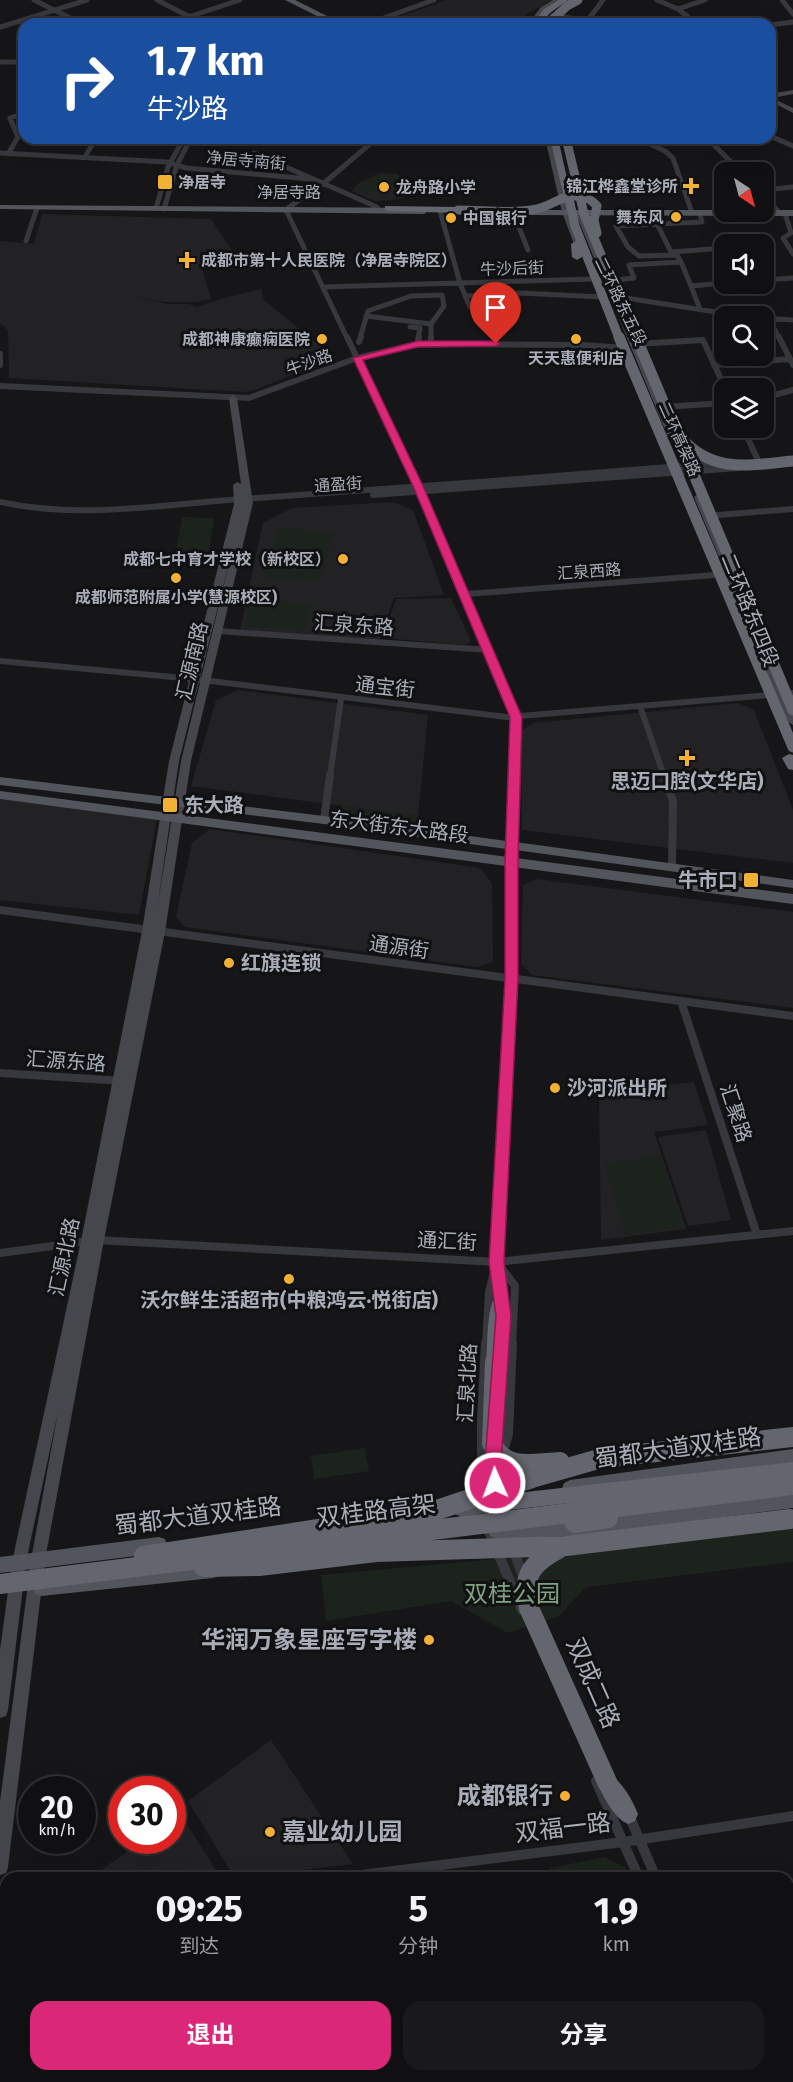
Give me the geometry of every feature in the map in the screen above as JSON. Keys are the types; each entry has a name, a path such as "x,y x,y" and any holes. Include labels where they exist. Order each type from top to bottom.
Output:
{"highway":[{"path":"542,18 547,11 564,0"},
{"path":"552,18 577,0"},
{"name":"二环高架路","path":"563,144 584,214 607,277 793,710"},
{"name":"二环高架路","path":"563,144 575,226 633,373 721,575"},
{"path":"388,208 533,210 567,197 589,199 597,206 594,222 607,277"},
{"path":"576,244 577,257 626,369 633,373"},
{"path":"668,417 688,448 710,461 741,466 793,461"},
{"path":"721,575 748,595 789,695"},
{"path":"721,575 735,629 792,757"},
{"path":"501,1300 497,1322 492,1443 500,1458 505,1462 522,1465 793,1437"},
{"path":"123,1564 434,1511 532,1478 602,1458"},
{"path":"491,1504 793,1470"},
{"name":"双桂路高架","path":"5,1589 123,1564 793,1477"},
{"name":"双桂路高架","path":"0,1575 123,1564 793,1485"},
{"path":"575,1523 793,1492"},
{"path":"123,1564 259,1566 376,1552 566,1546 793,1519"},
{"path":"566,1546 539,1559 525,1583 525,1592 608,1784 628,1814"}],"main road":[{"path":"278,0 315,18"},
{"path":"289,0 326,18"},
{"path":"536,18 543,8 558,0"},
{"path":"776,96 793,92"},
{"path":"776,100 793,110"},
{"name":"二环路东五段","path":"550,144 576,244 602,297 630,346 659,408 682,469"},
{"name":"二环路东五段","path":"563,144 579,211 607,277 630,346 682,469"},
{"name":"净居寺路","path":"0,205 566,211"},
{"name":"净居寺路","path":"0,205 38,208 160,207"},
{"name":"净居寺路","path":"287,209 377,207 566,211"},
{"path":"566,211 787,212"},
{"path":"695,212 714,211"},
{"name":"汇源南路","path":"173,802 186,761 218,631 243,501 229,398"},
{"name":"二环路东四段","path":"682,469 705,516 721,575 789,695 793,722"},
{"name":"二环路东四段","path":"682,469 766,696 792,757"},
{"name":"汇源南路","path":"154,932 173,802 174,761 243,501"},
{"name":"东大街东大路段","path":"0,781 324,820 793,884"},
{"name":"东大街东大路段","path":"0,795 793,899"},
{"name":"汇源北路","path":"0,1867 38,1560 93,1240 154,932"},
{"name":"汇源北路","path":"0,1710 5,1589 19,1562 93,1240"},
{"name":"蜀都大道双桂路","path":"0,1565 491,1504 577,1486 793,1455"},
{"path":"506,1530 559,1530 589,1527 793,1500"},
{"path":"5,1589 35,1589 172,1576 488,1532 575,1523"}],"street":[{"path":"34,0 70,18"},
{"path":"29,18 87,0"},
{"path":"157,0 190,17"},
{"path":"187,18 240,0"},
{"path":"384,18 434,0"},
{"path":"590,18 603,0"},
{"path":"657,0 678,9 690,18"},
{"path":"678,9 705,0"},
{"path":"782,0 793,14"},
{"path":"0,27 18,21"},
{"path":"776,24 793,21"},
{"path":"0,62 18,62"},
{"path":"8,154 18,137 10,118 18,115"},
{"path":"776,139 793,146"},
{"path":"85,157 93,144"},
{"path":"160,207 170,163 181,144"},
{"path":"160,207 188,144"},
{"path":"287,209 324,183 370,144"},
{"path":"651,144 673,158 695,212 702,222 616,226 630,251 642,257 711,249"},
{"path":"713,144 731,162"},
{"name":"净居寺南街","path":"0,153 170,163 186,168 310,179"},
{"path":"254,153 377,207"},
{"path":"774,189 793,187"},
{"path":"774,203 787,212 791,233 783,238 793,254"},
{"path":"26,241 38,208"},
{"name":"汇泉北路","path":"287,209 419,489 466,594 516,717 512,846 512,979 497,1262 503,1316 493,1462 495,1483 491,1504"},
{"path":"440,211 460,283 470,307"},
{"path":"513,212 528,250"},
{"path":"657,224 681,262 700,309"},
{"path":"607,277 634,278 629,265 681,262"},
{"path":"774,279 793,278"},
{"name":"牛沙后街","path":"323,287 593,279"},
{"path":"691,286 714,284"},
{"path":"465,296 520,293 602,297"},
{"path":"359,342 368,311 411,296 442,295 444,306 431,324 430,339"},
{"path":"612,296 714,311"},
{"path":"366,316 431,324"},
{"path":"774,319 793,320"},
{"path":"382,323 420,328 418,341"},
{"path":"774,332 791,362 774,363"},
{"name":"牛沙路","path":"0,386 229,398 256,397 357,358 432,342 630,346 703,340 714,365"},
{"path":"0,354 0,365"},
{"path":"774,395 793,390"},
{"path":"659,408 714,403"},
{"path":"748,438 758,460"},
{"path":"682,469 758,460 793,461"},
{"path":"682,469 793,461"},
{"name":"通盈街","path":"0,504 23,512 90,517 243,501 682,469"},
{"path":"705,516 793,509"},
{"name":"汇泉西路","path":"466,594 721,575"},
{"name":"汇泉东路","path":"218,631 489,650"},
{"name":"通宝街","path":"0,660 516,717 789,695"},
{"path":"324,820 341,699"},
{"path":"640,706 673,801 672,867"},
{"name":"通源街","path":"0,910 793,1016"},
{"name":"汇聚路","path":"681,1001 757,1236"},
{"name":"汇源东路","path":"0,1073 124,1081"},
{"name":"通汇街","path":"0,1253 93,1240 497,1262 793,1231"},
{"path":"495,1483 508,1434 515,1286 497,1262"},
{"name":"汇泉北路","path":"491,1504 482,1422 489,1292 497,1262"},
{"name":"双成二路","path":"491,1504 506,1530 520,1570 653,1872"},
{"name":"双成二路","path":"491,1504 488,1532 636,1872"},
{"name":"双福一路","path":"386,1872 623,1842 793,1816"}],"shaded area":[{"path":"446,0 552,0 527,14 525,18 396,18"},
{"name":"龙舟路小学","path":"380,173 397,174 419,193 393,200 375,201 352,191 359,183"},
{"path":"42,214 211,219 239,261 201,265 211,299 195,302 163,302 127,295 167,304 189,304 197,307 261,289 264,300 335,358 252,391 244,392 9,378 8,330 0,323 0,241 34,244"},
{"name":"成都七中育才学校（新校区）","path":"393,502 413,510 444,595 394,598 379,640 240,630 263,523 292,508"},
{"path":"451,598 471,641 466,645 383,638 396,599"},
{"path":"238,690 428,715 418,816 191,786 216,700"},
{"path":"738,703 754,710 793,810 793,863 522,830 521,731 533,723"},
{"path":"0,799 157,819 139,915 0,900"},
{"path":"210,829 480,868 492,883 493,962 477,967 185,927 176,917 192,843"},
{"path":"537,879 793,912 793,1008 532,975 521,964 523,885"},
{"path":"694,1082 708,1125 654,1132 686,1229 601,1240 599,1093"},
{"path":"706,1130 731,1220 688,1226 658,1137"},
{"name":"嘉业幼儿园","path":"271,1740 353,1864 286,1872 231,1872 188,1801"},
{"path":"186,1823 217,1872 98,1872 124,1854 186,1854"}],"green space":[{"path":"381,174 394,175 402,182 369,195 356,190 361,183"},
{"path":"182,517 214,518 208,558 175,558"},
{"path":"278,528 333,532 320,582 264,579"},
{"path":"253,599 312,604 304,631 245,626"},
{"path":"341,806 418,816 416,829 347,819 339,812"},
{"path":"661,1156 682,1227 625,1235 605,1163"},
{"path":"365,1448 369,1471 314,1479 311,1456"},
{"name":"双桂公园","path":"793,1526 793,1562 586,1587 559,1616 508,1633 451,1601 326,1621 321,1575 562,1553"},
{"path":"604,1857 625,1867 627,1872 546,1872 551,1868"}],"place":[{"name":"净居寺","path":"165,182"},
{"name":"锦江桦鑫堂诊所","path":"691,186"},
{"name":"龙舟路小学","path":"384,187"},
{"name":"舞东风","path":"676,217"},
{"name":"中国银行","path":"451,218"},
{"name":"成都市第十人民医院（净居寺院区）","path":"187,260"},
{"name":"成都神康癫痫医院","path":"322,339"},
{"name":"天天惠便利店","path":"576,339"},
{"name":"成都七中育才学校（新校区）","path":"343,559"},
{"name":"成都师范附属小学(慧源校区)","path":"176,578"},
{"name":"思迈口腔(文华店)","path":"687,758"},
{"name":"东大路","path":"170,805"},
{"name":"牛市口","path":"751,880"},
{"name":"红旗连锁","path":"229,963"},
{"name":"沙河派出所","path":"555,1088"},
{"name":"沃尔鲜生活超市(中粮鸿云·悦街店)","path":"289,1279"},
{"name":"华润万象星座写字楼","path":"429,1640"},
{"name":"成都银行","path":"565,1796"},
{"name":"嘉业幼儿园","path":"270,1832"}],"route":[{"path":"495,1483 493,1462 503,1316 497,1262 512,979 512,861 516,717 466,594 357,358 432,342 496,344"}]}
